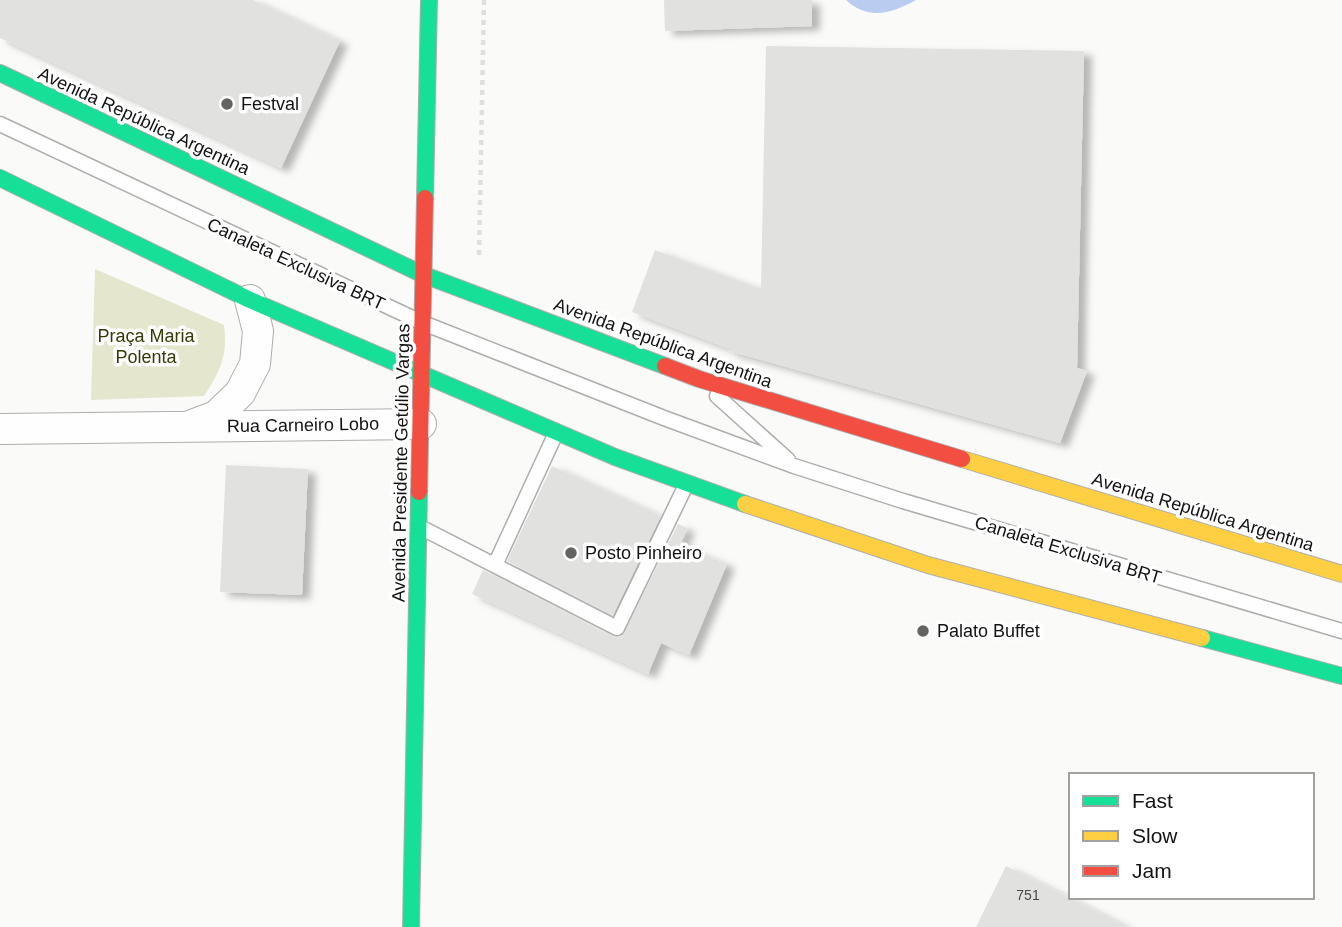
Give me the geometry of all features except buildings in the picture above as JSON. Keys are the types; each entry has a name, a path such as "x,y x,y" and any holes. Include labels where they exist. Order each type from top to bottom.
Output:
{"street":[{"name":"Avenida Presidente Getúlio Vargas","path":"411,927 429,0"},
{"name":"Avenida República Argentina","path":"0,74 424,275 699,379 1342,574"},
{"path":"0,178 250,300 556,432 686,484 928,565 1342,676"},
{"name":"Rua Carneiro Lobo","path":"185,427 216,416 240,394 255,364 258,331 250,300"},
{"name":"Rua Carneiro Lobo","path":"0,429 421,424"}],"lane":[{"name":"Canaleta Exclusiva BRT","path":"0,124 423,323 664,418 794,466 1342,631"},
{"name":"Canaleta Exclusiva BRT","path":"699,379 794,466"},
{"path":"495,565 556,432"},
{"path":"418,526 617,628 686,484"}],"path":[{"path":"479,265 484,0"}],"green space":[{"name":"Praça Maria Polenta","path":"95,269 224,325 225,346 222,363 204,396 91,400"}],"water":[{"path":"846,0 916,0 889,11 872,13 855,7"}],"traffic: fast":[{"path":"425,198 429,0"},
{"path":"0,73 424,275 665,366"},
{"path":"0,178 250,300 615,457 745,504"},
{"path":"411,927 419,492"},
{"path":"1202,638 1342,676"}],"traffic: slow":[{"path":"962,459 1342,574"},
{"path":"745,504 928,565 1202,638"}],"traffic: jam":[{"path":"419,492 425,198"},
{"path":"665,366 699,379 962,459"}],"place":[{"name":"Festval","path":"227,104"},
{"name":"Posto Pinheiro","path":"571,553"},
{"name":"Palato Buffet","path":"923,631"}]}
